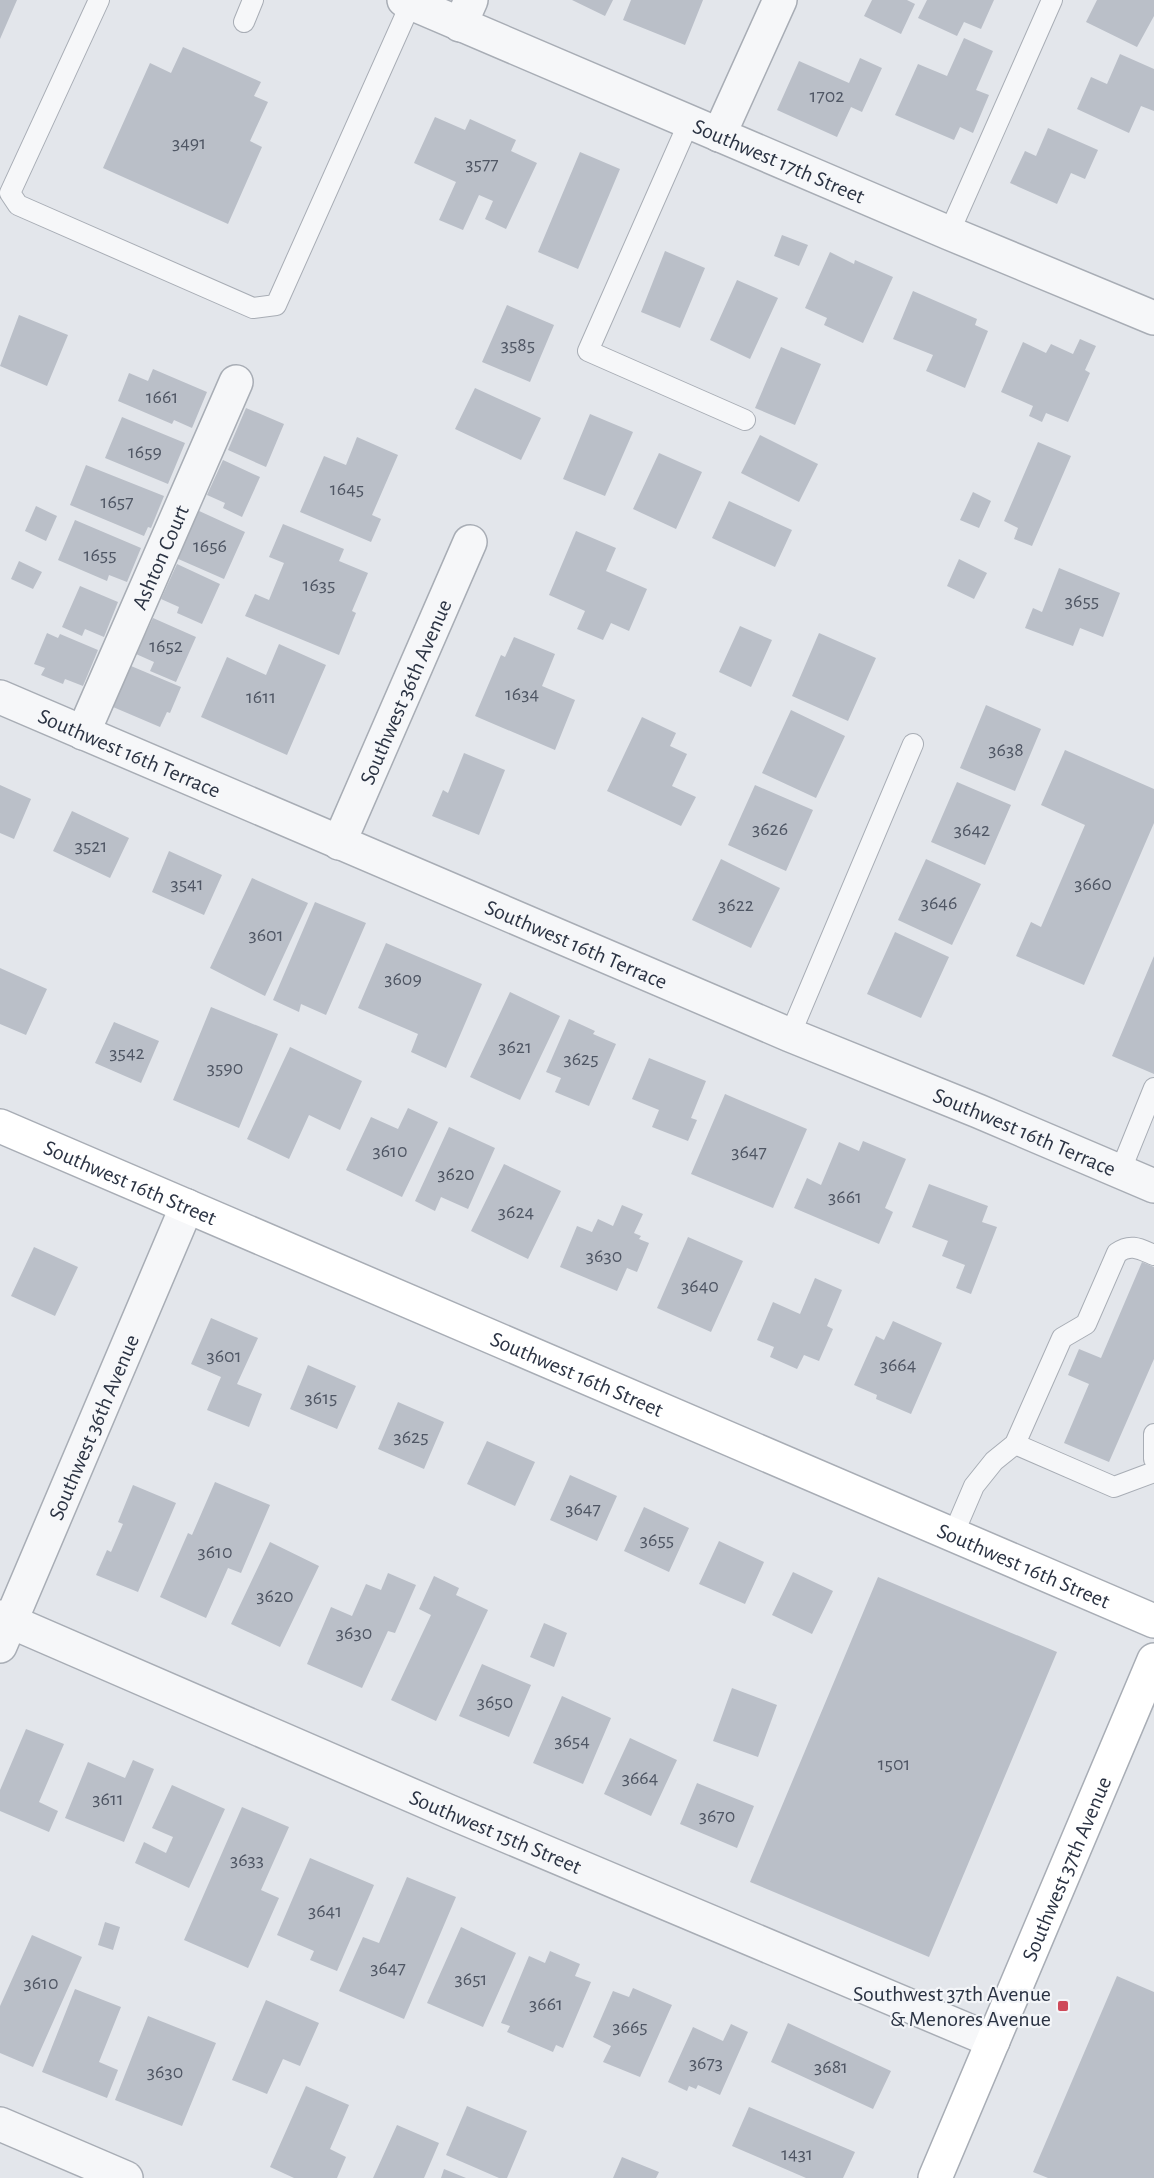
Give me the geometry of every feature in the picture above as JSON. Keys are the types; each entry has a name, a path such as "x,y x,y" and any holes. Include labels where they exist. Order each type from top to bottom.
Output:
{"street":[{"path":"719,135 780,0"},
{"name":"Southwest 17th Street","path":"408,2 466,12 689,122 949,233 1151,309"},
{"name":"Ashton Court","path":"83,734 236,382"},
{"name":"Southwest 36th Avenue","path":"339,843 470,542"},
{"name":"Southwest 16th Terrace","path":"0,697 790,1035 978,1111 1154,1186"},
{"name":"Southwest 16th Street","path":"0,1126 1154,1621"},
{"name":"Southwest 36th Avenue","path":"4,1629 188,1206"},
{"name":"Southwest 15th Street","path":"4,1629 450,1812 993,2041"},
{"name":"Southwest 37th Avenue","path":"935,2178 1154,1660"},
{"path":"0,2124 126,2178"}],"lane":[{"path":"99,0 7,198 18,205 253,308 276,305 408,2"},
{"path":"244,22 253,0"},
{"path":"949,233 1052,0"},
{"path":"689,122 588,351 745,420"},
{"path":"790,1035 912,744"},
{"path":"1120,1172 1154,1088"},
{"path":"953,1535 974,1486 994,1461 1015,1444 1062,1338 1086,1324 1118,1253 1125,1247 1134,1247 1154,1256"},
{"path":"1154,1434 1154,1459"},
{"path":"1015,1444 1114,1487 1154,1472"}],"building":[{"path":"0,0 17,0 0,39"},
{"path":"572,0 613,0 605,16"},
{"path":"631,0 703,0 685,45 623,20"},
{"path":"872,0 907,0 915,4 901,34 864,16"},
{"path":"927,0 994,0 981,29 964,22 957,36 918,18"},
{"path":"1097,0 1154,0 1154,16 1137,47 1086,22"},
{"path":"964,38 993,51 976,90 989,95 973,133 960,127 954,140 895,115 918,64 947,76"},
{"path":"183,47 261,82 254,96 268,102 250,141 262,147 228,224 103,168 150,63 171,73"},
{"path":"1120,54 1154,69 1154,111 1141,106 1129,133 1077,109 1091,77 1107,84"},
{"path":"860,58 882,68 862,112 851,107 837,137 777,110 799,61 849,83"},
{"path":"435,117 465,130 470,119 516,140 511,151 537,163 506,229 485,219 493,201 479,195 463,230 439,220 456,182 414,163"},
{"path":"1048,128 1098,150 1085,179 1071,173 1057,204 1010,183 1025,151 1036,156"},
{"path":"580,152 620,169 578,269 538,252"},
{"path":"782,235 808,245 799,266 774,256"},
{"path":"665,251 705,268 680,328 641,312"},
{"path":"830,252 854,264 855,260 893,277 863,343 824,325 827,318 805,308"},
{"path":"737,280 778,298 750,359 710,340"},
{"path":"913,291 977,319 975,325 988,331 965,388 926,371 933,355 893,339"},
{"path":"507,305 554,325 530,382 482,362"},
{"path":"19,315 68,335 47,386 0,366"},
{"path":"1080,339 1096,346 1085,370 1090,373 1068,422 1046,413 1042,422 1029,416 1033,406 1001,392 1023,342 1046,353 1051,344 1073,354"},
{"path":"781,347 821,364 795,425 755,408"},
{"path":"153,369 207,392 192,428 174,420 172,424 118,401 129,373 148,381"},
{"path":"475,388 541,418 521,460 455,429"},
{"path":"246,408 284,424 266,467 228,450"},
{"path":"590,414 633,432 605,496 563,479"},
{"path":"122,417 185,443 168,484 105,458"},
{"path":"760,435 818,464 799,502 741,473"},
{"path":"357,437 398,455 372,515 381,519 371,542 300,512 324,456 346,465"},
{"path":"1038,442 1071,456 1032,546 1014,539 1018,528 1004,521"},
{"path":"659,453 702,472 676,529 633,509"},
{"path":"223,460 260,477 242,517 223,508 225,503 207,495"},
{"path":"86,465 164,496 151,528 148,527 144,536 70,505"},
{"path":"973,492 991,501 979,528 960,520"},
{"path":"729,501 792,530 775,567 712,538"},
{"path":"36,506 57,516 46,541 25,531"},
{"path":"197,510 245,532 224,579 176,558"},
{"path":"75,520 141,548 127,582 109,575 107,581 58,560"},
{"path":"283,524 344,549 339,561 368,573 352,611 356,613 339,655 245,616 255,594 269,600 284,563 269,557"},
{"path":"576,531 616,548 606,571 647,589 629,631 611,623 603,640 577,629 585,611 549,595"},
{"path":"959,559 987,573 974,599 947,586"},
{"path":"19,561 42,572 33,589 11,579"},
{"path":"177,564 220,584 202,624 177,613 179,607 161,599"},
{"path":"1059,568 1120,593 1103,637 1080,628 1073,646 1025,628 1033,608 1042,612"},
{"path":"80,586 118,602 104,637 85,629 82,636 62,627"},
{"path":"153,618 196,637 176,682 150,671 154,662 136,654"},
{"path":"740,626 772,640 751,687 719,672"},
{"path":"47,633 58,638 60,634 98,650 83,686 65,679 63,684 41,675 45,668 34,664"},
{"path":"819,633 876,658 848,721 792,696"},
{"path":"514,637 555,654 542,686 575,700 555,750 475,716 501,655 505,657"},
{"path":"279,644 326,665 287,755 201,717 227,657 266,675"},
{"path":"131,666 181,687 170,713 167,712 160,727 113,707"},
{"path":"986,705 1041,729 1015,791 960,768"},
{"path":"791,710 845,736 816,798 762,773"},
{"path":"642,717 676,733 670,746 687,754 672,786 696,797 681,826 607,791"},
{"path":"1065,750 1154,789 1154,823 1084,985 1016,956 1031,922 1041,927 1085,825 1041,805"},
{"path":"464,753 505,770 479,835 432,816 443,790 448,793"},
{"path":"957,782 1011,805 985,865 931,842"},
{"path":"0,785 31,799 14,839 0,833"},
{"path":"755,785 813,810 786,871 728,845"},
{"path":"72,811 129,838 110,878 53,851"},
{"path":"169,851 222,875 204,915 152,892"},
{"path":"721,859 780,888 751,948 692,920"},
{"path":"926,859 981,884 952,945 898,920"},
{"path":"252,878 308,903 265,996 210,968"},
{"path":"315,902 366,923 326,1015 301,1004 299,1012 273,1000"},
{"path":"895,932 949,957 921,1018 867,994"},
{"path":"386,943 482,984 446,1068 411,1052 418,1034 358,1008"},
{"path":"1154,956 1154,1074 1112,1056"},
{"path":"0,968 47,989 26,1035 0,1024"},
{"path":"510,992 560,1016 520,1100 470,1077"},
{"path":"211,1007 278,1034 239,1128 173,1100"},
{"path":"569,1019 595,1031 593,1034 616,1044 589,1106 555,1092 561,1078 546,1072"},
{"path":"114,1022 159,1041 141,1083 95,1063"},
{"path":"290,1047 362,1081 340,1130 309,1115 289,1159 247,1139"},
{"path":"649,1058 706,1081 691,1118 697,1120 688,1141 652,1127 659,1110 632,1099"},
{"path":"725,1094 807,1129 773,1208 691,1174"},
{"path":"408,1108 438,1122 402,1197 346,1170 371,1117 398,1129"},
{"path":"449,1127 495,1148 468,1209 441,1197 435,1211 415,1201"},
{"path":"863,1141 906,1159 885,1208 893,1212 879,1244 794,1208 807,1178 821,1185 839,1142 859,1151"},
{"path":"504,1164 561,1191 528,1259 471,1231"},
{"path":"929,1184 988,1206 982,1222 997,1227 971,1294 956,1288 965,1265 942,1256 948,1241 912,1227"},
{"path":"622,1205 643,1214 634,1233 641,1236 639,1239 649,1243 637,1272 627,1268 617,1291 560,1267 577,1226 592,1232 598,1219 613,1226"},
{"path":"688,1237 743,1261 711,1332 657,1308"},
{"path":"34,1247 78,1267 55,1316 11,1296"},
{"path":"1142,1262 1154,1267 1154,1359 1109,1462 1064,1443 1089,1384 1068,1375 1079,1349 1101,1358"},
{"path":"815,1278 842,1290 827,1326 833,1329 819,1361 804,1355 797,1369 770,1357 774,1347 757,1340 773,1302 800,1314"},
{"path":"211,1318 258,1338 237,1384 262,1394 249,1427 207,1410 221,1377 191,1364"},
{"path":"893,1321 942,1343 911,1414 876,1399 877,1395 854,1385 876,1336 884,1340"},
{"path":"308,1365 356,1386 337,1429 290,1409"},
{"path":"398,1402 444,1422 424,1469 378,1449"},
{"path":"487,1441 535,1462 515,1506 467,1484"},
{"path":"570,1475 617,1496 597,1541 550,1520"},
{"path":"215,1482 270,1505 241,1573 228,1568 206,1618 160,1597 188,1533 192,1535"},
{"path":"133,1485 176,1503 138,1592 96,1575 107,1550 111,1552 123,1524 118,1522"},
{"path":"644,1507 689,1528 669,1572 624,1551"},
{"path":"719,1541 764,1562 745,1604 699,1584"},
{"path":"270,1542 319,1566 280,1647 231,1624"},
{"path":"793,1572 833,1591 812,1634 772,1615"},
{"path":"388,1573 416,1585 395,1633 388,1631 362,1688 307,1664 331,1607 352,1616 366,1584 381,1590"},
{"path":"434,1576 459,1588 456,1595 488,1610 436,1721 391,1700 431,1615 419,1609"},
{"path":"878,1577 1057,1652 929,1957 750,1882"},
{"path":"544,1623 567,1633 554,1667 530,1657"},
{"path":"482,1664 531,1685 509,1737 459,1716"},
{"path":"732,1688 777,1705 758,1757 713,1741"},
{"path":"562,1696 611,1718 583,1784 533,1763"},
{"path":"26,1729 64,1744 39,1802 58,1811 49,1832 0,1811 0,1790"},
{"path":"630,1738 677,1760 651,1816 604,1794"},
{"path":"133,1760 154,1769 124,1842 65,1818 88,1762 125,1778"},
{"path":"697,1783 754,1806 737,1848 680,1824"},
{"path":"172,1785 225,1809 189,1888 135,1863 144,1842 166,1853 173,1837 152,1828"},
{"path":"242,1807 289,1827 261,1890 279,1898 248,1968 184,1940"},
{"path":"310,1858 374,1885 337,1971 310,1960 314,1951 277,1935"},
{"path":"407,1877 456,1897 404,2019 339,1991 363,1937 379,1943"},
{"path":"105,1922 120,1927 113,1950 98,1945"},
{"path":"461,1927 516,1953 483,2027 427,2003"},
{"path":"32,1935 82,1957 33,2067 0,2053 0,2006"},
{"path":"550,1951 580,1964 575,1976 591,1982 563,2048 556,2045 553,2052 507,2032 510,2026 501,2023 529,1956 545,1963"},
{"path":"1117,1976 1154,1992 1154,2178 1048,2178 1033,2172"},
{"path":"633,1988 672,2005 640,2077 603,2062 611,2046 593,2037 613,1991 629,1997"},
{"path":"75,1989 121,2007 99,2062 118,2070 107,2098 42,2072"},
{"path":"266,2000 319,2023 300,2066 283,2059 267,2094 232,2080"},
{"path":"148,2016 216,2043 182,2126 115,2100"},
{"path":"788,2023 891,2071 873,2109 771,2062"},
{"path":"731,2024 748,2032 720,2095 698,2085 696,2089 689,2086 687,2091 668,2082 693,2027 723,2041"},
{"path":"306,2086 349,2105 330,2149 346,2157 337,2178 294,2178 270,2167"},
{"path":"467,2106 527,2131 507,2178 499,2178 446,2155"},
{"path":"749,2107 855,2152 843,2178 806,2178 732,2146"},
{"path":"397,2125 439,2143 424,2178 373,2178"},
{"path":"622,2157 659,2172 656,2178 613,2178"},
{"path":"444,2169 466,2178 441,2178"}],"place":[{"name":"Southwest 37th Avenue & Menores Avenue","path":"1063,2006"}]}
